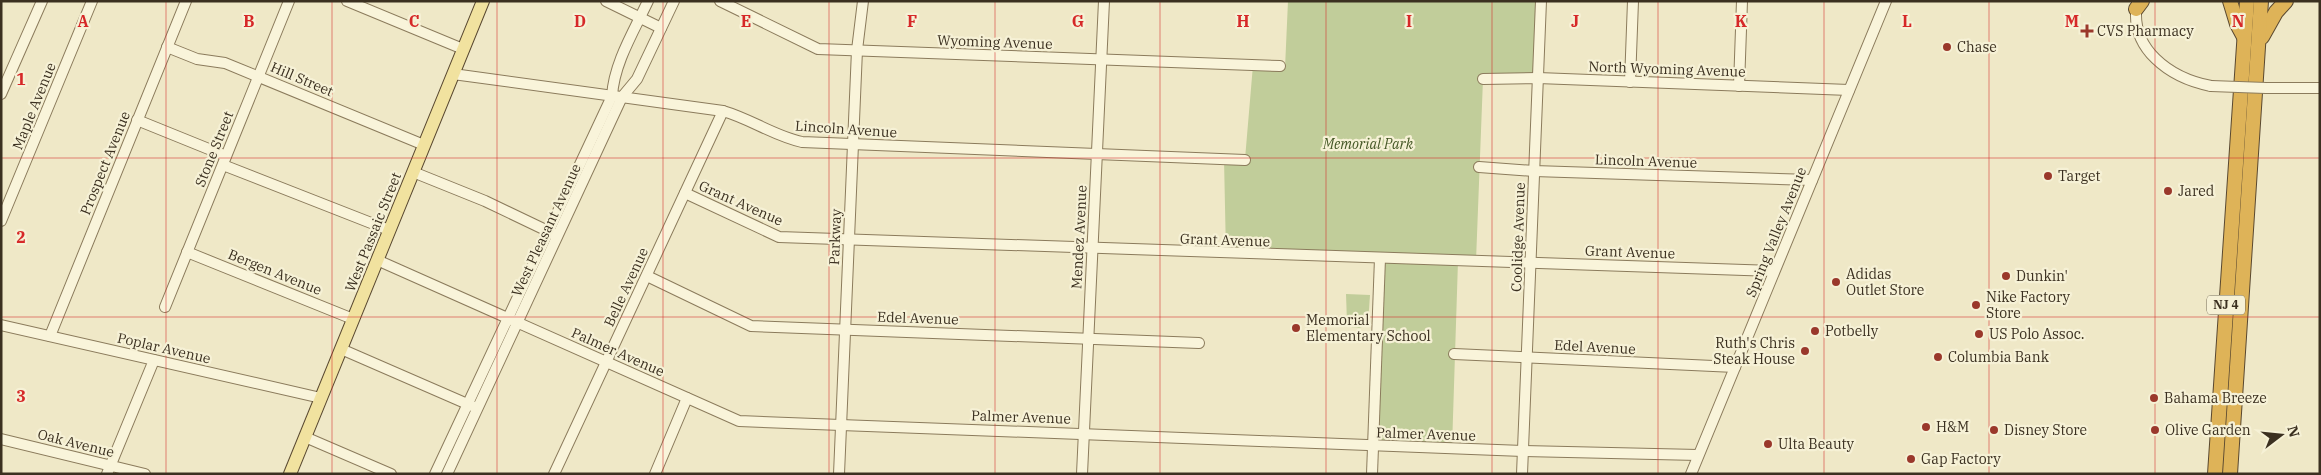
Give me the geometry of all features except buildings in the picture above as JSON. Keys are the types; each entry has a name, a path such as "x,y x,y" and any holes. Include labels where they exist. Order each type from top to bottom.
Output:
{"highway":[{"path":"2230,1 2237,24 2252,41 2286,1"},
{"name":"NJ 4","path":"2230,474 2252,41 2246,1"},
{"name":"NJ 4","path":"2215,474 2252,41 2261,1"}],"main road":[{"name":"West Passaic Street","path":"290,474 483,1"}],"street":[{"path":"1,94 42,1"},
{"name":"Maple Avenue","path":"1,221 92,1"},
{"name":"Prospect Avenue","path":"50,336 186,1"},
{"name":"Stone Street","path":"165,307 289,1"},
{"path":"347,1 463,49"},
{"path":"606,1 661,28"},
{"name":"West Pleasant Avenue","path":"435,474 468,404 558,236 617,97 613,82 617,68 648,1"},
{"name":"West Pleasant Avenue","path":"447,474 478,408 548,231 617,97 637,79 674,1"},
{"name":"Wyoming Avenue","path":"720,1 818,49 1280,66"},
{"name":"Parkway","path":"839,474 857,50 863,1"},
{"name":"Mendez Avenue","path":"1082,474 1104,1"},
{"name":"Coolidge Avenue","path":"1522,474 1541,1"},
{"path":"1630,82 1633,1"},
{"path":"1739,86 1742,1"},
{"name":"Spring Valley Avenue","path":"1691,474 1886,1"},
{"path":"2137,3 2140,35 2145,46 2155,58 2173,72 2196,83 2210,86 2320,88"},
{"name":"Hill Street","path":"167,47 197,59 225,63 424,145"},
{"name":"Lincoln Avenue","path":"453,74 723,111 754,122 788,139 812,144 1245,160"},
{"name":"North Wyoming Avenue","path":"1483,79 1538,78 1849,90"},
{"name":"Belle Avenue","path":"554,474 723,111"},
{"path":"137,120 224,161 389,230"},
{"name":"Lincoln Avenue","path":"1479,167 1534,171 1812,180"},
{"path":"413,172 485,201 558,236"},
{"name":"Grant Avenue","path":"685,193 779,237 1774,271"},
{"name":"Bergen Avenue","path":"187,252 353,319"},
{"path":"1372,474 1380,258"},
{"name":"Palmer Avenue","path":"377,260 739,421 1523,451 1698,455"},
{"name":"Edel Avenue","path":"647,276 751,326 1199,343"},
{"name":"Poplar Avenue","path":"1,325 321,398"},
{"path":"341,349 478,408"},
{"name":"Edel Avenue","path":"1454,354 1735,367"},
{"path":"108,470 154,360"},
{"path":"655,474 687,398"},
{"path":"305,437 391,474"},
{"name":"Oak Avenue","path":"1,439 108,470 145,474"}],"green space":[{"name":"Memorial Park","path":"1288,1 1541,1 1538,78 1483,79 1476,261 1458,261 1452,448 1373,445 1380,258 1226,254 1224,159 1245,159 1253,65 1285,68"},
{"path":"1346,294 1370,295 1368,324 1360,328 1350,327 1347,323"}],"place":[{"name":"CVS Pharmacy","path":"2087,31"},
{"name":"Chase","path":"1947,47"},
{"name":"Target","path":"2048,176"},
{"name":"Jared","path":"2168,191"},
{"name":"Dunkin'","path":"2006,276"},
{"name":"Adidas Outlet Store","path":"1836,282"},
{"name":"Nike Factory Store","path":"1976,305"},
{"name":"Memorial Elementary School","path":"1296,328"},
{"name":"Potbelly","path":"1815,331"},
{"name":"US Polo Assoc.","path":"1979,334"},
{"name":"Ruth's Chris Steak House","path":"1805,351"},
{"name":"Columbia Bank","path":"1938,357"},
{"name":"Bahama Breeze","path":"2154,398"},
{"name":"H&M","path":"1926,427"},
{"name":"Disney Store","path":"1994,430"},
{"name":"Olive Garden","path":"2155,430"},
{"name":"Ulta Beauty","path":"1768,444"},
{"name":"Gap Factory","path":"1911,459"}]}
